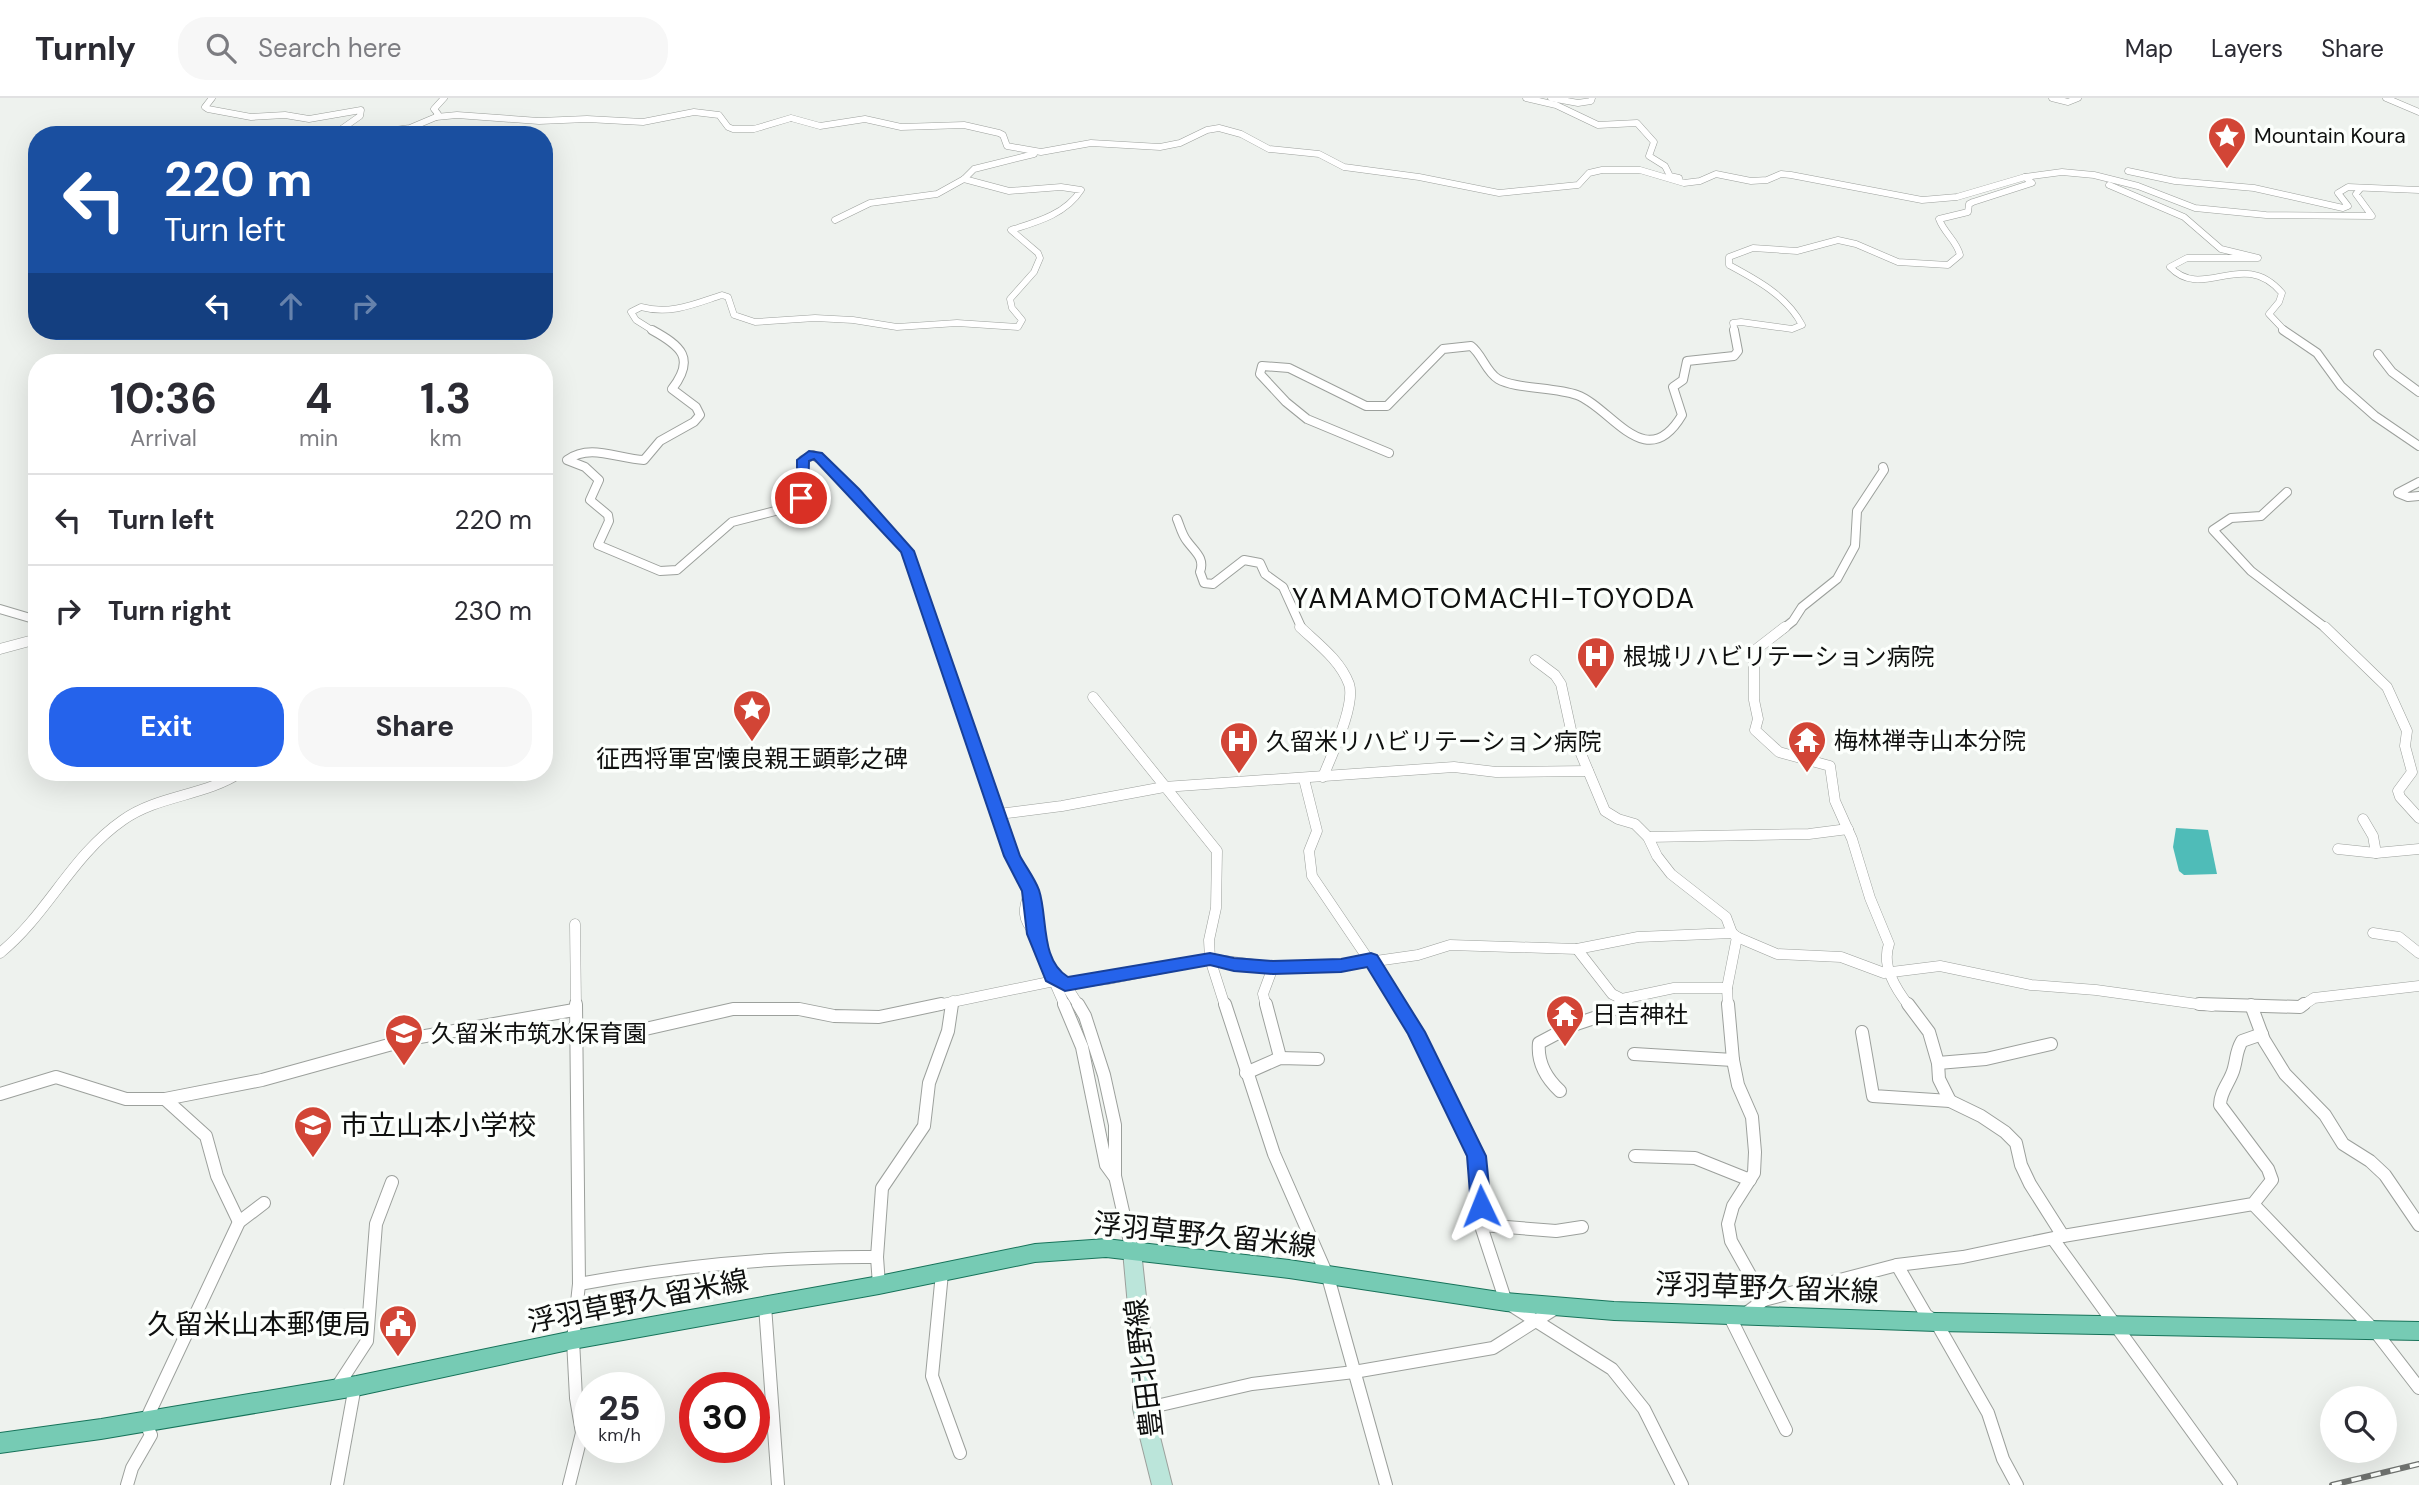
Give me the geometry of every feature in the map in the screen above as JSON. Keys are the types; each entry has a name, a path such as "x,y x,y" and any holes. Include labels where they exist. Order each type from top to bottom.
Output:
{"main road":[{"name":"浮羽草野久留米線","path":"0,1443 145,1422 346,1387 573,1340 879,1285 1035,1253 1106,1248 1289,1269 1328,1277 1558,1307 1936,1322 2419,1331"},
{"name":"豊田北野線","path":"1132,1251 1143,1362 1143,1409 1162,1485"}],"street":[{"path":"212,98 205,107 208,110 251,117 285,115 309,119 352,110 362,111 344,126"},
{"path":"436,117 438,114 434,109 444,98"},
{"path":"1526,98 1556,105 1598,125 1637,123 1654,142 1651,158 1665,166 1671,176 1700,181"},
{"path":"1550,98 1578,103 1591,101 1592,98"},
{"path":"2052,98 2068,102 2078,98"},
{"path":"2386,98 2419,112"},
{"path":"415,126 436,117 469,114 542,121 587,119 643,122 703,111 723,117 728,127 733,130 760,128 791,118 825,126 858,119 901,127 964,125 999,133 1003,135 1007,146 1041,152"},
{"path":"835,220 870,203 937,194 964,179 974,169 1041,152 1091,143 1160,147 1180,143 1207,130 1219,128 1241,134 1269,149 1319,154 1344,167 1419,177 1494,193 1578,185 1589,173 1640,170 1677,183 1700,181 1716,174 1751,181 1767,180 1784,174 1922,200 1966,195 2025,177 2053,172 2094,176 2138,186 2195,208 2266,215 2372,216 2356,194 2360,189"},
{"path":"2128,171 2175,181 2254,188 2343,208 2348,206 2339,191 2348,187 2419,190"},
{"path":"2094,176 2096,180 2146,198 2184,217 2201,228 2208,240 2220,248 2258,258 2194,258 2175,262 2171,267 2180,277 2191,280 2244,272 2272,281 2282,293 2280,302 2269,314 2275,324 2312,349 2341,386 2375,416 2419,446"},
{"path":"1389,453 1307,419 1286,402 1260,374 1262,366 1289,368 1366,406 1378,408 1387,406 1443,349 1471,346 1482,355 1490,371 1498,379 1577,395 1597,405 1625,432 1645,439 1656,438 1667,434 1682,415 1673,387 1683,380 1687,361 1734,356 1738,351 1733,323 1741,321 1792,328 1802,325 1795,312 1763,284 1729,265 1729,257 1752,246 1799,252 1833,240 1864,246 1884,258 1948,265 1959,255 1958,245 1944,232 1939,219 1968,212 1969,204 1973,202 2032,183 2025,177"},
{"path":"964,179 981,186 1013,191 1069,188 1081,190 1076,198 1048,219 1011,230 1038,253 1040,258 1034,272 1010,299 1012,308 1023,320 1018,327 957,323 897,327 853,320 806,318 755,322 734,315 729,297 722,295 674,311 636,308 631,312 635,321 666,336 678,348 683,357 684,372 672,389 677,396 696,406 700,415 694,422 660,441 644,460 585,452 568,460 585,467 599,480 590,500 608,515 609,521 598,538 598,545 607,551 669,572 680,569 717,531 730,523 785,509 799,502 803,460 809,455 817,456 908,551 1012,856 1031,891 1023,917 1025,924 1036,934 1053,976 1085,1016 1104,1075 1115,1125 1115,1176 1132,1251"},
{"path":"2378,354 2392,372 2419,392"},
{"path":"1883,467 1857,511 1855,546 1837,579 1802,607 1793,621 1754,651 1754,700 1758,719 1755,730 1763,743 1775,753 1830,766 1835,801 1889,944 1885,955 1895,988 1929,1031 1938,1063 1939,1079 1950,1101"},
{"path":"2419,482 2398,493 2408,497 2419,496"},
{"path":"2287,492 2261,516 2225,520 2213,530 2252,571 2329,630 2387,687 2407,731 2405,746 2412,772 2398,790 2400,797 2419,818"},
{"path":"1177,519 1185,539 1201,558 1203,564 1200,572 1204,583 1213,584 1244,560 1260,563 1265,574 1283,587 1294,617 1305,633 1332,656 1343,673 1350,696 1340,734 1323,777"},
{"path":"0,609 28,617"},
{"path":"0,649 28,641"},
{"path":"1535,660 1555,675 1561,684 1571,730 1605,811 1635,824 1648,837 1657,856 1671,874 1726,917 1735,935 1727,988 1733,1060 1738,1085 1752,1117 1755,1152 1754,1173 1734,1206 1728,1224 1731,1241 1764,1300"},
{"path":"1093,698 1217,850 1216,908 1209,940 1210,959 1274,1154 1328,1277 1386,1485"},
{"path":"999,814 1164,788 1454,767 1496,772 1588,771"},
{"path":"1304,779 1317,831 1309,851 1312,876 1371,960 1416,1032 1476,1156 1480,1176 1481,1224 1506,1302 1612,1369 1644,1409 1682,1485"},
{"path":"0,953 29,927 69,868 124,819 169,798 228,781"},
{"path":"2363,819 2373,836 2376,853"},
{"path":"1648,837 1809,834 1847,829"},
{"path":"2338,849 2376,853 2419,849"},
{"path":"569,1485 582,1433 576,1398 573,1340 579,1284 575,923"},
{"path":"2373,933 2394,933 2409,940 2418,951"},
{"path":"575,1026 595,1033 619,1035 733,1009 799,1009 834,1016 879,1017 1060,982 1210,959 1273,967 1341,966 1418,955 1450,945 1577,949 1638,937 1735,935 1777,954 1841,957 1884,973 1940,965 2031,985 2096,989 2212,1006 2300,1007 2314,998 2419,986"},
{"path":"1577,949 1612,995 1622,999 1646,991 1684,986 1727,988"},
{"path":"1273,967 1263,993 1280,1057"},
{"path":"1559,1091 1548,1082 1537,1052 1539,1043 1573,1025 1606,1014 1621,1004 1622,999"},
{"path":"879,1285 877,1257 882,1188 925,1126 929,1083 948,1031 953,1002"},
{"path":"2251,1005 2262,1034 2285,1074 2325,1115 2343,1144 2370,1161 2385,1175 2419,1225"},
{"path":"0,1094 56,1077 126,1099 165,1099 262,1080 414,1038 574,1010"},
{"path":"1862,1032 1873,1096 1950,1101 1981,1116 2016,1143 2021,1165 2058,1238 2231,1485"},
{"path":"1786,1430 1737,1314 1764,1300 1897,1265 1963,1257 2253,1204 2272,1180 2268,1169 2220,1105 2220,1097 2230,1081 2235,1053 2242,1041 2262,1034"},
{"path":"1938,1063 1986,1059 2051,1044"},
{"path":"1634,1054 1733,1060"},
{"path":"1246,1073 1266,1060 1280,1057 1318,1059"},
{"path":"165,1099 206,1136 217,1176 239,1222"},
{"path":"1635,1156 1695,1158 1750,1180"},
{"path":"337,1485 346,1387 367,1341 376,1224 392,1182"},
{"path":"127,1485 132,1468 151,1435 145,1422 239,1222 264,1203"},
{"path":"2253,1204 2375,1331 2419,1388"},
{"path":"1481,1224 1556,1231 1582,1227"},
{"path":"579,1284 640,1272 772,1259 877,1257"},
{"path":"1897,1265 1926,1315 1936,1322 1989,1413 2003,1460 2017,1485"},
{"path":"942,1273 932,1376 960,1453"},
{"path":"765,1306 778,1485"},
{"path":"1143,1409 1252,1384 1354,1372 1493,1348 1558,1307"}],"water":[{"path":"2176,828 2208,830 2217,874 2184,875 2179,871 2173,847"}],"railway":[{"path":"2332,1485 2419,1464"}],"place":[{"name":"Mountain Koura","path":"2227,170"},
{"name":"根城リハビリテーション病院","path":"1596,690"},
{"name":"征西将軍宮懐良親王顕彰之碑","path":"752,743"},
{"name":"梅林禅寺山本分院","path":"1807,774"},
{"name":"久留米リハビリテーション病院","path":"1239,775"},
{"name":"日吉神社","path":"1565,1048"},
{"name":"久留米市筑水保育園","path":"404,1067"},
{"name":"市立山本小学校","path":"313,1159"},
{"name":"久留米山本郵便局","path":"398,1358"}],"district":[{"name":"YAMAMOTOMACHI-TOYODA","path":"1494,598"}],"route":[{"path":"801,498 803,460 809,455 817,456 827,463 908,551 1012,856 1031,891 1036,934 1053,976 1065,984 1108,979 1135,971 1210,959 1273,967 1341,966 1371,960 1416,1032 1476,1156 1481,1206"}]}
